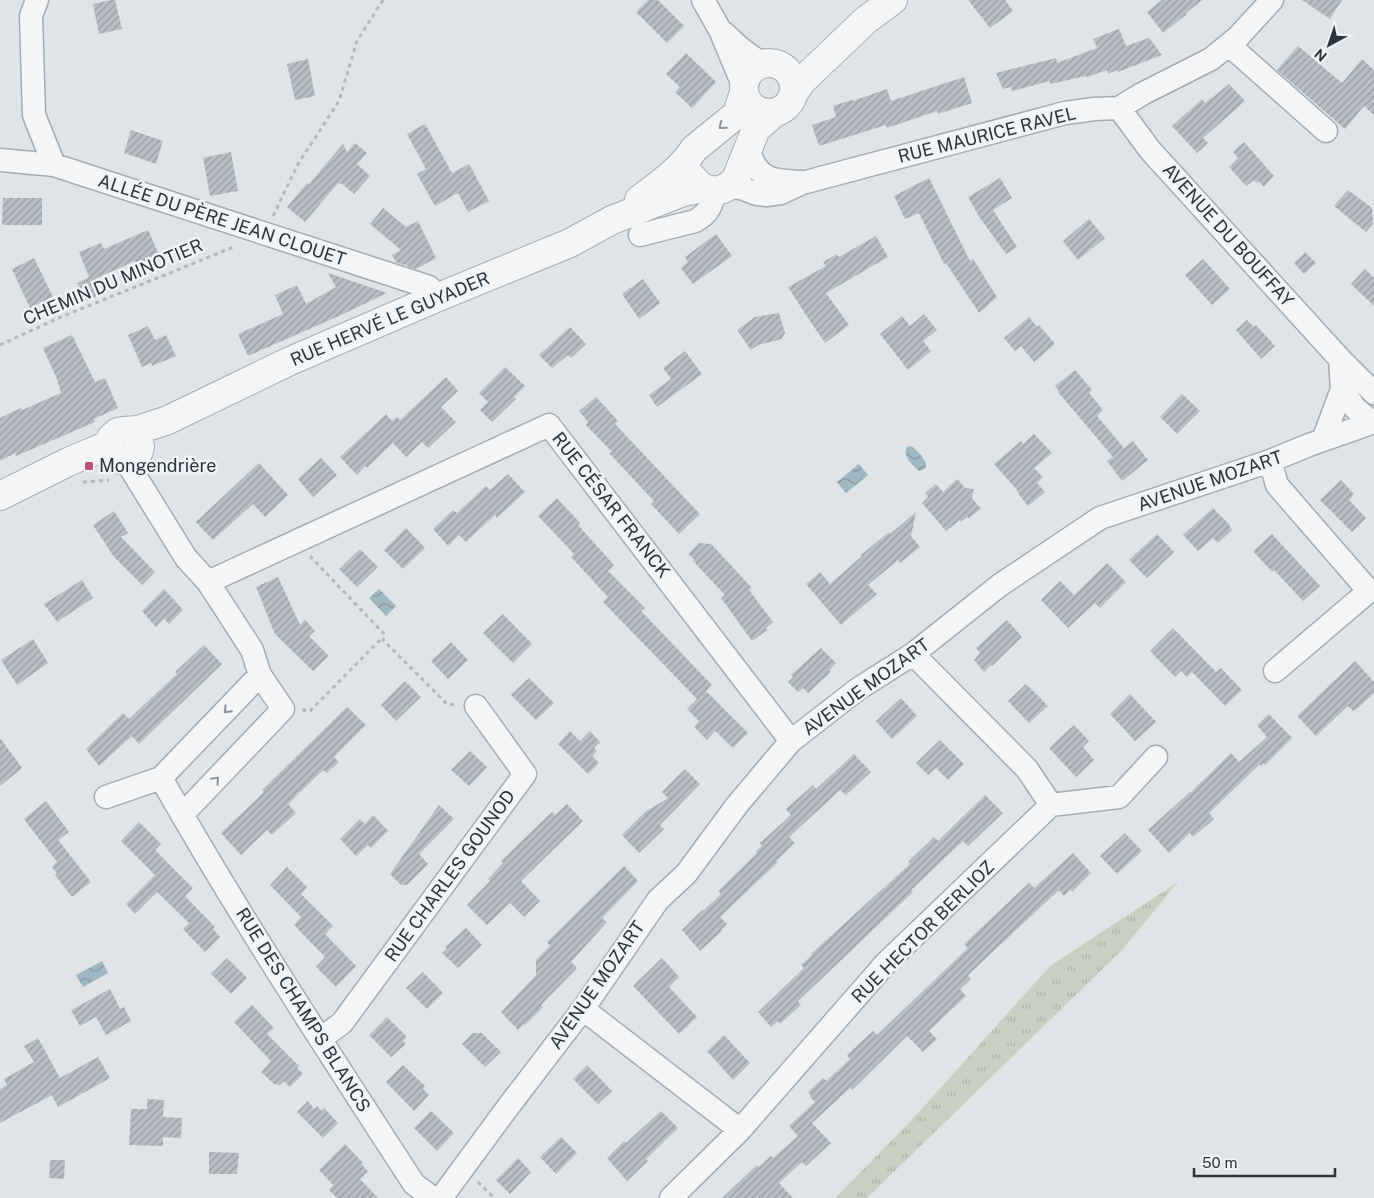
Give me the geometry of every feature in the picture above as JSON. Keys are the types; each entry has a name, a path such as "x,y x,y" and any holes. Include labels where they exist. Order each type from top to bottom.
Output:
{"street":[{"path":"37,0 31,16 34,115 54,165"},
{"path":"702,0 720,30 744,89 746,100 758,111 766,114 781,111 787,106 802,81 866,20 893,0"},
{"name":"RUE MAURICE RAVEL","path":"748,149 754,165 765,175 781,181 806,182 1065,113 1119,108 1142,94 1211,60 1238,37 1272,0"},
{"path":"744,89 746,76 753,68 771,65 866,20"},
{"path":"720,30 739,47 790,74 793,80 794,93"},
{"path":"1229,45 1326,131"},
{"name":"RUE HERVÉ LE GUYADER","path":"0,496 68,462 102,448 126,446 138,430 168,420 290,362 436,298 570,244 612,220 674,173 694,149 737,114 744,89"},
{"name":"AVENUE DU BOUFFAY","path":"1119,108 1150,150 1374,393"},
{"path":"715,188 736,179 756,129 774,113"},
{"path":"691,154 689,162 690,172 698,184 715,188 741,188 766,195 781,193 806,182"},
{"name":"ALLÉE DU PÈRE JEAN CLOUET","path":"0,160 54,165 429,287 436,298"},
{"path":"640,235 701,218 711,206 715,188"},
{"name":"RUE HERVÉ LE GUYADER","path":"612,220 683,192 715,188"},
{"path":"1323,440 1342,390 1340,358"},
{"path":"1342,390 1355,408 1373,422"},
{"name":"AVENUE MOZART","path":"440,1198 583,1009 658,900 686,874 738,805 790,741 858,689 914,654 1000,585 1100,518 1270,461 1373,422"},
{"name":"RUE CÉSAR FRANCK","path":"208,582 549,425 790,741"},
{"path":"126,446 186,558 208,582 252,650 260,674 283,709 182,815"},
{"path":"1270,461 1278,485 1369,591 1275,671"},
{"path":"914,654 1028,769 1051,805 1119,797 1156,757"},
{"path":"106,797 161,778 260,674"},
{"name":"RUE CHARLES GOUNOD","path":"320,1039 342,1022 525,774 476,706"},
{"name":"RUE DES CHAMPS BLANCS","path":"161,778 236,905 320,1039 414,1184 433,1198"},
{"name":"RUE HECTOR BERLIOZ","path":"671,1198 740,1130 886,963 1051,805"},
{"path":"583,1009 740,1130"}],"path":[{"path":"264,234 298,164 339,101 357,41 383,0"},
{"name":"CHEMIN DU MINOTIER","path":"0,345 60,316 264,234"},
{"path":"283,709 310,711 383,640 385,635 306,552 300,540"},
{"path":"383,640 447,704 476,706"}],"green space":[{"path":"1178,882 1122,950 867,1198 835,1198 910,1122 1050,966"}],"water":[{"path":"911,446 925,461 925,469 919,471 907,457 907,447"},
{"path":"859,464 868,475 846,493 837,482"},
{"path":"379,589 396,606 386,616 369,598"},
{"path":"102,961 108,973 83,987 76,975"}],"building":[{"path":"115,0 122,29 99,34 93,4"},
{"path":"648,0 658,0 684,26 667,43 636,12"},
{"path":"968,0 1005,0 1013,11 990,28"},
{"path":"1162,0 1202,0 1163,33 1147,12"},
{"path":"1302,0 1342,0 1330,19"},
{"path":"1119,29 1126,46 1149,38 1162,55 1118,72 1117,70 1108,74 1107,70 1087,77 1050,84 1050,81 1012,91 1011,87 1003,89 996,73 1056,58 1057,63 1097,48 1093,39"},
{"path":"1298,46 1342,83 1362,59 1374,70 1374,115 1364,106 1345,129 1277,70"},
{"path":"686,53 716,82 692,108 675,92 680,87 666,74"},
{"path":"308,59 315,96 295,100 287,64"},
{"path":"964,77 972,103 938,114 937,111 887,128 886,125 819,146 812,125 836,117 833,106 887,89 891,101"},
{"path":"1229,84 1245,101 1203,138 1208,143 1197,153 1172,126 1202,99 1205,103"},
{"path":"425,124 452,173 469,164 489,201 468,212 458,193 435,206 417,174 426,169 407,134"},
{"path":"131,130 163,141 156,164 124,153"},
{"path":"1244,142 1274,176 1264,187 1254,180 1246,186 1229,167 1238,158 1233,152"},
{"path":"355,143 367,153 357,164 370,176 354,194 341,183 338,183 305,222 287,207 343,144 347,152"},
{"path":"231,152 238,191 210,196 203,158"},
{"path":"929,178 970,261 973,259 997,297 979,313 946,263 944,264 919,213 905,219 894,196"},
{"path":"1000,178 1012,198 993,210 1017,247 1006,254 980,218 968,197"},
{"path":"1348,190 1372,208 1373,224 1366,232 1334,206"},
{"path":"3,198 42,198 42,225 2,225"},
{"path":"383,208 406,227 418,221 436,258 416,269 396,262 392,255 401,250 370,224"},
{"path":"1089,219 1105,238 1078,260 1063,241"},
{"path":"148,230 159,255 136,265 135,261 95,279 102,295 85,301 77,283 89,277 79,252 101,243 104,249"},
{"path":"716,234 732,256 693,284 681,268 688,262 685,257"},
{"path":"876,236 888,257 826,293 849,325 825,343 788,287 826,266 823,262 837,254 839,257"},
{"path":"1305,252 1316,263 1304,274 1294,263"},
{"path":"34,258 53,297 30,308 12,269"},
{"path":"1203,259 1230,289 1212,305 1185,275"},
{"path":"1365,269 1374,278 1374,306 1351,284"},
{"path":"328,273 387,293 248,356 238,334 283,314 275,295 297,285 306,304 336,287"},
{"path":"643,279 660,303 639,319 622,294"},
{"path":"779,313 785,333 782,339 758,345 751,350 737,330 755,317"},
{"path":"924,314 937,330 923,341 931,351 908,370 880,334 902,316 910,326"},
{"path":"1029,317 1037,327 1039,325 1055,344 1034,362 1021,346 1015,351 1004,338"},
{"path":"1247,320 1254,327 1256,325 1275,346 1261,359 1236,330"},
{"path":"148,326 155,340 166,335 176,356 152,366 151,363 142,367 128,335"},
{"path":"570,327 586,344 571,358 568,355 552,368 539,355"},
{"path":"72,335 95,382 105,378 118,408 94,419 95,422 16,456 15,453 0,461 0,418 61,393 43,348"},
{"path":"685,351 702,374 657,407 649,395 671,379 663,368"},
{"path":"505,367 525,386 514,397 516,399 492,422 480,410 488,402 479,393"},
{"path":"1075,370 1092,390 1089,393 1103,410 1097,416 1124,448 1133,441 1148,460 1122,481 1107,461 1113,457 1055,386"},
{"path":"446,377 458,391 441,407 456,422 428,448 422,442 406,457 393,443 357,475 340,457 386,414 392,421 397,417 400,420"},
{"path":"1182,394 1200,411 1177,434 1160,417"},
{"path":"596,397 618,421 615,424 700,514 679,534 651,504 654,501 609,453 612,452 586,425 588,422 579,411"},
{"path":"1034,434 1052,453 1034,468 1043,477 1037,483 1045,492 1028,506 1018,491 994,464 1021,441 1023,444"},
{"path":"321,458 337,475 313,497 298,479"},
{"path":"259,463 288,495 265,517 253,504 213,540 196,522"},
{"path":"508,474 525,492 497,518 495,515 466,542 459,535 448,546 433,529 453,510 457,513 486,486 490,490"},
{"path":"957,479 965,488 974,489 972,498 981,509 969,518 967,517 961,522 960,520 946,531 922,503 928,497 925,493 936,484 943,492"},
{"path":"1341,480 1354,494 1349,500 1366,518 1352,532 1320,500"},
{"path":"557,498 580,523 578,525 614,565 608,571 645,608 641,611 712,685 706,691 748,733 733,748 715,731 707,740 694,727 699,721 687,709 697,699 603,602 608,597 571,557 574,554 538,516"},
{"path":"1213,508 1228,523 1232,530 1218,543 1213,538 1198,551 1183,535"},
{"path":"114,511 128,533 121,537 155,572 142,585 114,557 93,525"},
{"path":"916,512 911,536 920,547 900,563 898,560 868,585 877,594 841,625 806,584 820,572 830,584 861,555"},
{"path":"406,528 425,548 403,569 384,550"},
{"path":"1157,534 1174,552 1147,578 1129,560"},
{"path":"1272,534 1320,586 1303,601 1253,551"},
{"path":"699,543 711,544 752,588 749,590 773,622 766,628 767,630 752,641 721,598 725,595 688,554"},
{"path":"360,549 378,567 357,587 339,569"},
{"path":"1107,563 1126,582 1100,608 1095,603 1068,628 1041,600 1060,581 1074,595"},
{"path":"278,577 300,625 305,620 315,631 309,636 329,656 313,671 275,634 256,587"},
{"path":"82,580 93,598 57,622 44,604"},
{"path":"164,589 183,610 169,624 164,619 156,627 142,611"},
{"path":"503,614 532,644 513,663 483,633"},
{"path":"1007,620 1022,637 984,672 974,660 980,653 976,648"},
{"path":"1173,628 1216,672 1221,668 1242,690 1225,706 1192,672 1187,677 1181,671 1175,677 1150,651"},
{"path":"33,639 48,663 17,685 1,660"},
{"path":"451,642 468,660 448,679 431,661"},
{"path":"204,645 222,664 139,744 132,736 99,766 86,749 123,713 129,719 177,674 175,672"},
{"path":"821,648 836,663 829,670 831,672 808,693 803,688 798,692 788,682 793,677 791,675"},
{"path":"1355,661 1374,682 1374,693 1353,711 1348,706 1316,736 1297,716"},
{"path":"529,678 554,703 536,720 511,695"},
{"path":"405,681 421,697 396,721 381,705"},
{"path":"1026,684 1048,706 1029,723 1008,701"},
{"path":"1130,694 1156,722 1135,741 1110,714"},
{"path":"901,698 917,716 892,739 876,721"},
{"path":"347,707 366,725 334,757 339,762 327,773 323,770 288,804 296,813 272,835 267,830 241,855 221,833"},
{"path":"1269,714 1292,738 1265,765 1264,763 1261,766 1260,764 1209,813 1214,819 1193,837 1190,833 1169,853 1148,830 1231,753 1239,762 1267,737 1257,725"},
{"path":"1074,725 1089,741 1083,747 1094,760 1076,777 1049,748"},
{"path":"570,731 580,741 590,731 600,742 594,748 597,751 592,756 599,763 588,774 558,744"},
{"path":"0,738 22,768 0,786"},
{"path":"940,740 964,764 948,780 936,768 928,775 916,763"},
{"path":"470,751 487,767 469,786 451,770"},
{"path":"854,754 871,772 846,795 840,790 789,837 795,843 776,861 778,862 720,917 727,924 700,951 682,930 721,894 718,891 757,853 756,851 762,846 760,843 791,815 786,809 813,785 816,789"},
{"path":"685,769 700,784 660,825 664,829 639,853 622,835 645,812 668,798 662,792"},
{"path":"985,795 1003,813 968,846 963,841 911,890 913,892 798,1001 801,1005 780,1024 778,1021 771,1027 758,1012 804,968 801,965 811,954 910,864 908,862 934,837 938,841"},
{"path":"46,801 69,832 58,840 91,882 72,897 55,875 57,873 52,867 57,862 24,819"},
{"path":"567,804 583,821 521,881 540,901 524,917 510,903 487,925 467,905 490,881 488,879 503,863 501,861 552,812 555,815"},
{"path":"439,805 454,819 419,854 428,864 407,885 401,885 390,874"},
{"path":"373,815 388,831 371,848 368,845 356,856 340,839 360,819 365,824"},
{"path":"139,822 161,844 155,850 193,888 185,896 215,927 213,929 220,937 205,952 183,929 189,923 157,892 135,914 126,904 155,875 121,841"},
{"path":"1125,833 1142,851 1117,874 1100,856"},
{"path":"1073,853 1091,873 1072,892 1070,890 1064,896 1059,890 968,975 971,979 960,989 966,996 929,1031 937,1039 923,1052 907,1036 852,1090 850,1088 812,1123 831,1143 806,1166 802,1162 779,1183 793,1198 722,1198 757,1165 759,1167 771,1156 773,1158 798,1136 789,1126 815,1102 808,1092 823,1078 826,1081 850,1059 847,1055 873,1031 877,1035 968,948 964,944 1029,883 1034,888"},
{"path":"624,866 638,881 602,918 607,922 571,962 577,968 541,1005 543,1007 518,1030 501,1012 536,975 536,960 550,946 547,942"},
{"path":"287,867 307,887 301,894 333,926 325,934 356,966 336,987 316,967 325,957 294,925 301,917 270,885"},
{"path":"466,928 482,945 458,968 442,953 447,949 445,947"},
{"path":"227,958 247,978 231,994 211,974"},
{"path":"662,958 679,977 669,987 697,1017 679,1034 633,986"},
{"path":"423,972 443,993 427,1009 406,988"},
{"path":"110,989 120,1009 124,1007 131,1021 106,1035 96,1017 80,1026 71,1010"},
{"path":"252,1005 274,1028 267,1034 299,1066 297,1068 303,1074 290,1087 284,1081 280,1085 274,1084 261,1072 271,1061 234,1022"},
{"path":"387,1017 407,1037 403,1041 406,1044 391,1057 369,1035"},
{"path":"473,1033 482,1033 501,1052 485,1067 462,1044"},
{"path":"724,1035 750,1063 733,1080 707,1051"},
{"path":"38,1038 60,1078 98,1057 110,1078 58,1107 52,1095 0,1123 0,1089 7,1085 4,1079 34,1062 24,1046"},
{"path":"403,1065 425,1086 423,1089 429,1095 414,1111 386,1082"},
{"path":"587,1065 612,1091 598,1104 573,1079"},
{"path":"147,1099 164,1100 163,1117 182,1118 181,1138 163,1137 163,1146 129,1145 131,1109 147,1109"},
{"path":"308,1101 314,1109 317,1106 322,1111 324,1108 338,1123 323,1138 297,1112"},
{"path":"431,1111 454,1133 437,1151 414,1128"},
{"path":"661,1111 678,1128 646,1159 648,1161 627,1181 607,1158 624,1141 626,1143"},
{"path":"561,1137 577,1153 556,1174 540,1157"},
{"path":"345,1144 368,1171 360,1179 378,1198 337,1198 329,1190 333,1185 319,1170"},
{"path":"209,1152 239,1153 237,1174 209,1174"},
{"path":"518,1158 531,1172 510,1194 496,1180"},
{"path":"50,1160 65,1160 64,1179 49,1178"}],"place":[{"name":"Mongendrière","path":"89,466"}]}
